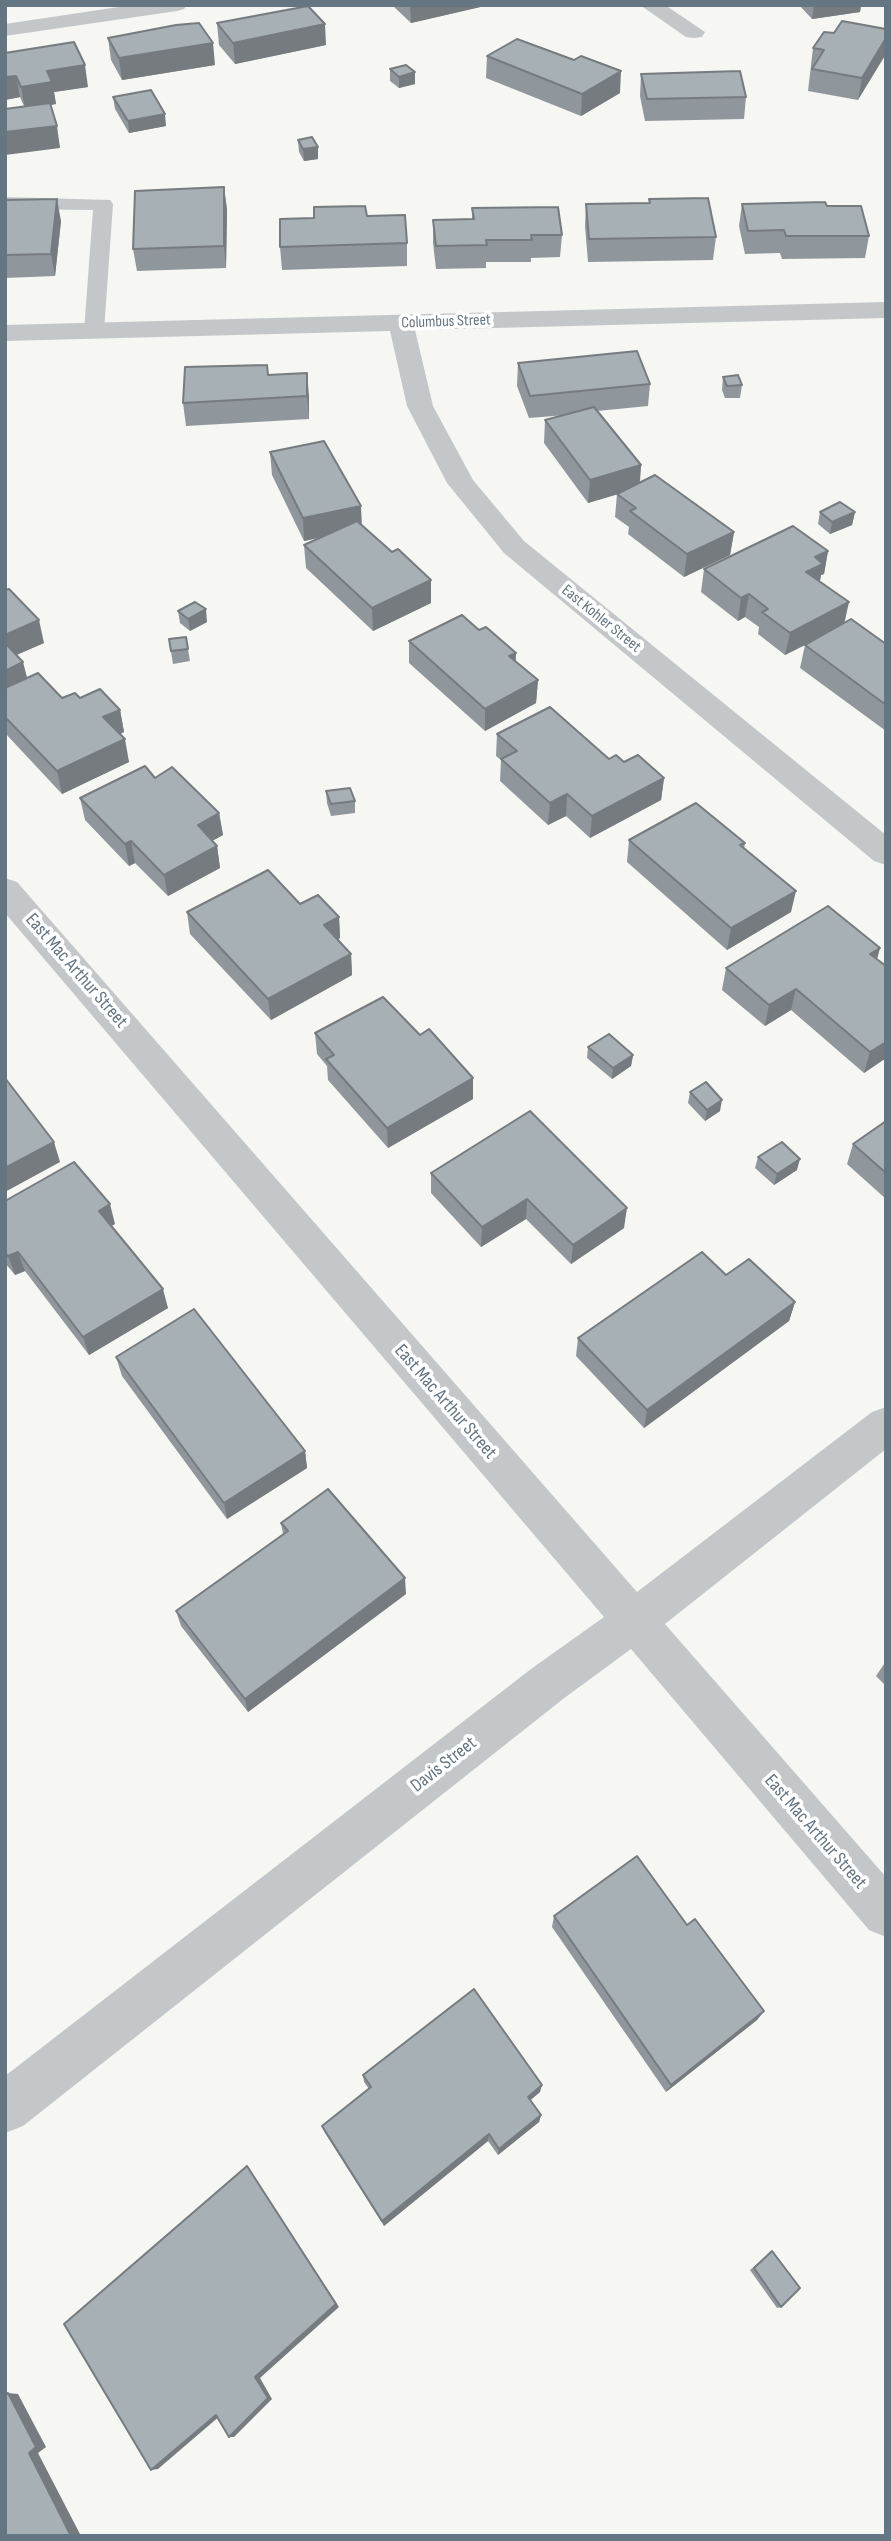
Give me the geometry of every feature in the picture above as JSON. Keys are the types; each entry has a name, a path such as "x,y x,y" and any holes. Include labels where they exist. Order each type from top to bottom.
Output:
{"street":[{"path":"5,30 177,5"},
{"path":"650,5 694,32"},
{"name":"Columbus Street","path":"5,333 886,310"},
{"name":"East Kohler Street","path":"401,323 420,406 461,483 514,547 886,853"},
{"name":"East Mac Arthur Street","path":"5,890 886,1913"},
{"name":"Davis Street","path":"5,2108 547,1684 633,1622 886,1425"}],"lane":[{"path":"5,203 103,204 94,331"}],"building":[{"path":"308,6 325,24 233,43 217,23"},
{"path":"842,21 886,29 886,38 862,78 812,69 824,50 813,48 824,32 834,33"},
{"path":"199,23 213,43 119,58 108,38 176,25"},
{"path":"517,39 574,60 581,56 621,71 582,94 487,56"},
{"path":"74,42 85,65 47,71 52,82 21,87 16,76 5,77 5,53"},
{"path":"406,65 415,72 399,77 390,69"},
{"path":"740,71 746,97 647,99 641,74"},
{"path":"151,90 165,114 128,121 113,97"},
{"path":"50,103 57,126 5,132 5,109"},
{"path":"312,137 318,147 303,149 298,140"},
{"path":"224,187 224,246 133,249 135,191"},
{"path":"708,198 716,237 589,239 586,204 650,203 649,199"},
{"path":"57,199 51,254 5,255 5,200"},
{"path":"825,202 827,206 861,206 869,236 786,236 784,230 748,231 742,204"},
{"path":"365,206 367,216 405,215 407,243 280,247 280,219 314,218 314,207"},
{"path":"558,207 562,235 531,235 532,240 486,240 487,245 436,246 433,220 474,219 472,208"},
{"path":"637,351 650,384 530,396 518,363"},
{"path":"267,365 268,375 307,373 307,396 183,403 185,367"},
{"path":"738,375 742,385 727,386 723,377"},
{"path":"594,407 641,465 590,480 545,420"},
{"path":"324,441 361,506 303,518 270,452"},
{"path":"655,475 734,532 687,554 630,511 636,508 617,494"},
{"path":"840,502 855,512 832,522 820,512"},
{"path":"357,521 392,552 398,549 431,580 372,608 304,545"},
{"path":"793,526 828,551 815,557 823,564 806,572 849,602 790,633 762,612 768,609 749,594 741,598 704,569"},
{"path":"9,589 39,620 5,635 5,590"},
{"path":"195,602 206,609 188,619 178,611"},
{"path":"462,615 479,630 486,627 516,653 509,656 538,680 485,709 409,641"},
{"path":"851,619 886,644 886,705 805,645"},
{"path":"186,637 188,649 171,651 169,639"},
{"path":"5,643 23,662 5,671"},
{"path":"38,673 62,698 75,693 80,698 100,689 120,710 103,717 125,739 57,771 5,717 5,688"},
{"path":"550,707 609,759 616,755 624,762 638,755 664,778 592,816 567,794 550,803 501,759 517,751 497,734"},
{"path":"145,766 155,778 172,767 219,813 198,825 217,846 164,875 131,841 125,844 80,798"},
{"path":"350,788 355,801 331,804 326,791"},
{"path":"696,803 745,843 740,845 796,891 731,928 629,840"},
{"path":"268,870 300,904 318,895 339,917 324,925 351,954 268,999 187,912"},
{"path":"828,906 880,948 870,954 886,966 886,1042 870,1052 796,989 769,1005 726,968"},
{"path":"383,997 420,1035 429,1029 473,1078 387,1128 326,1059 334,1055 315,1033"},
{"path":"609,1034 633,1055 613,1068 588,1047"},
{"path":"5,1078 54,1142 5,1168"},
{"path":"706,1082 722,1100 707,1110 690,1092"},
{"path":"530,1111 627,1208 573,1245 527,1199 482,1227 431,1173"},
{"path":"886,1121 886,1173 853,1144"},
{"path":"782,1142 800,1159 777,1174 758,1157"},
{"path":"74,1162 110,1204 99,1211 163,1289 83,1337 18,1252 8,1256 5,1253 5,1201"},
{"path":"702,1252 726,1275 749,1259 795,1302 647,1410 578,1338"},
{"path":"194,1309 305,1451 224,1503 116,1357"},
{"path":"328,1489 405,1578 245,1699 176,1611 288,1531 281,1523"},
{"path":"637,1856 687,1925 695,1919 764,2011 671,2085 554,1916"},
{"path":"474,1989 542,2085 528,2097 541,2115 499,2149 489,2134 382,2221 322,2126 371,2087 363,2075"},
{"path":"247,2166 336,2304 255,2377 268,2398 229,2437 216,2415 151,2470 64,2324"},
{"path":"772,2251 800,2288 781,2307 754,2268"},
{"path":"8,2393 36,2447 29,2453 71,2536 5,2536 5,2395"}]}
